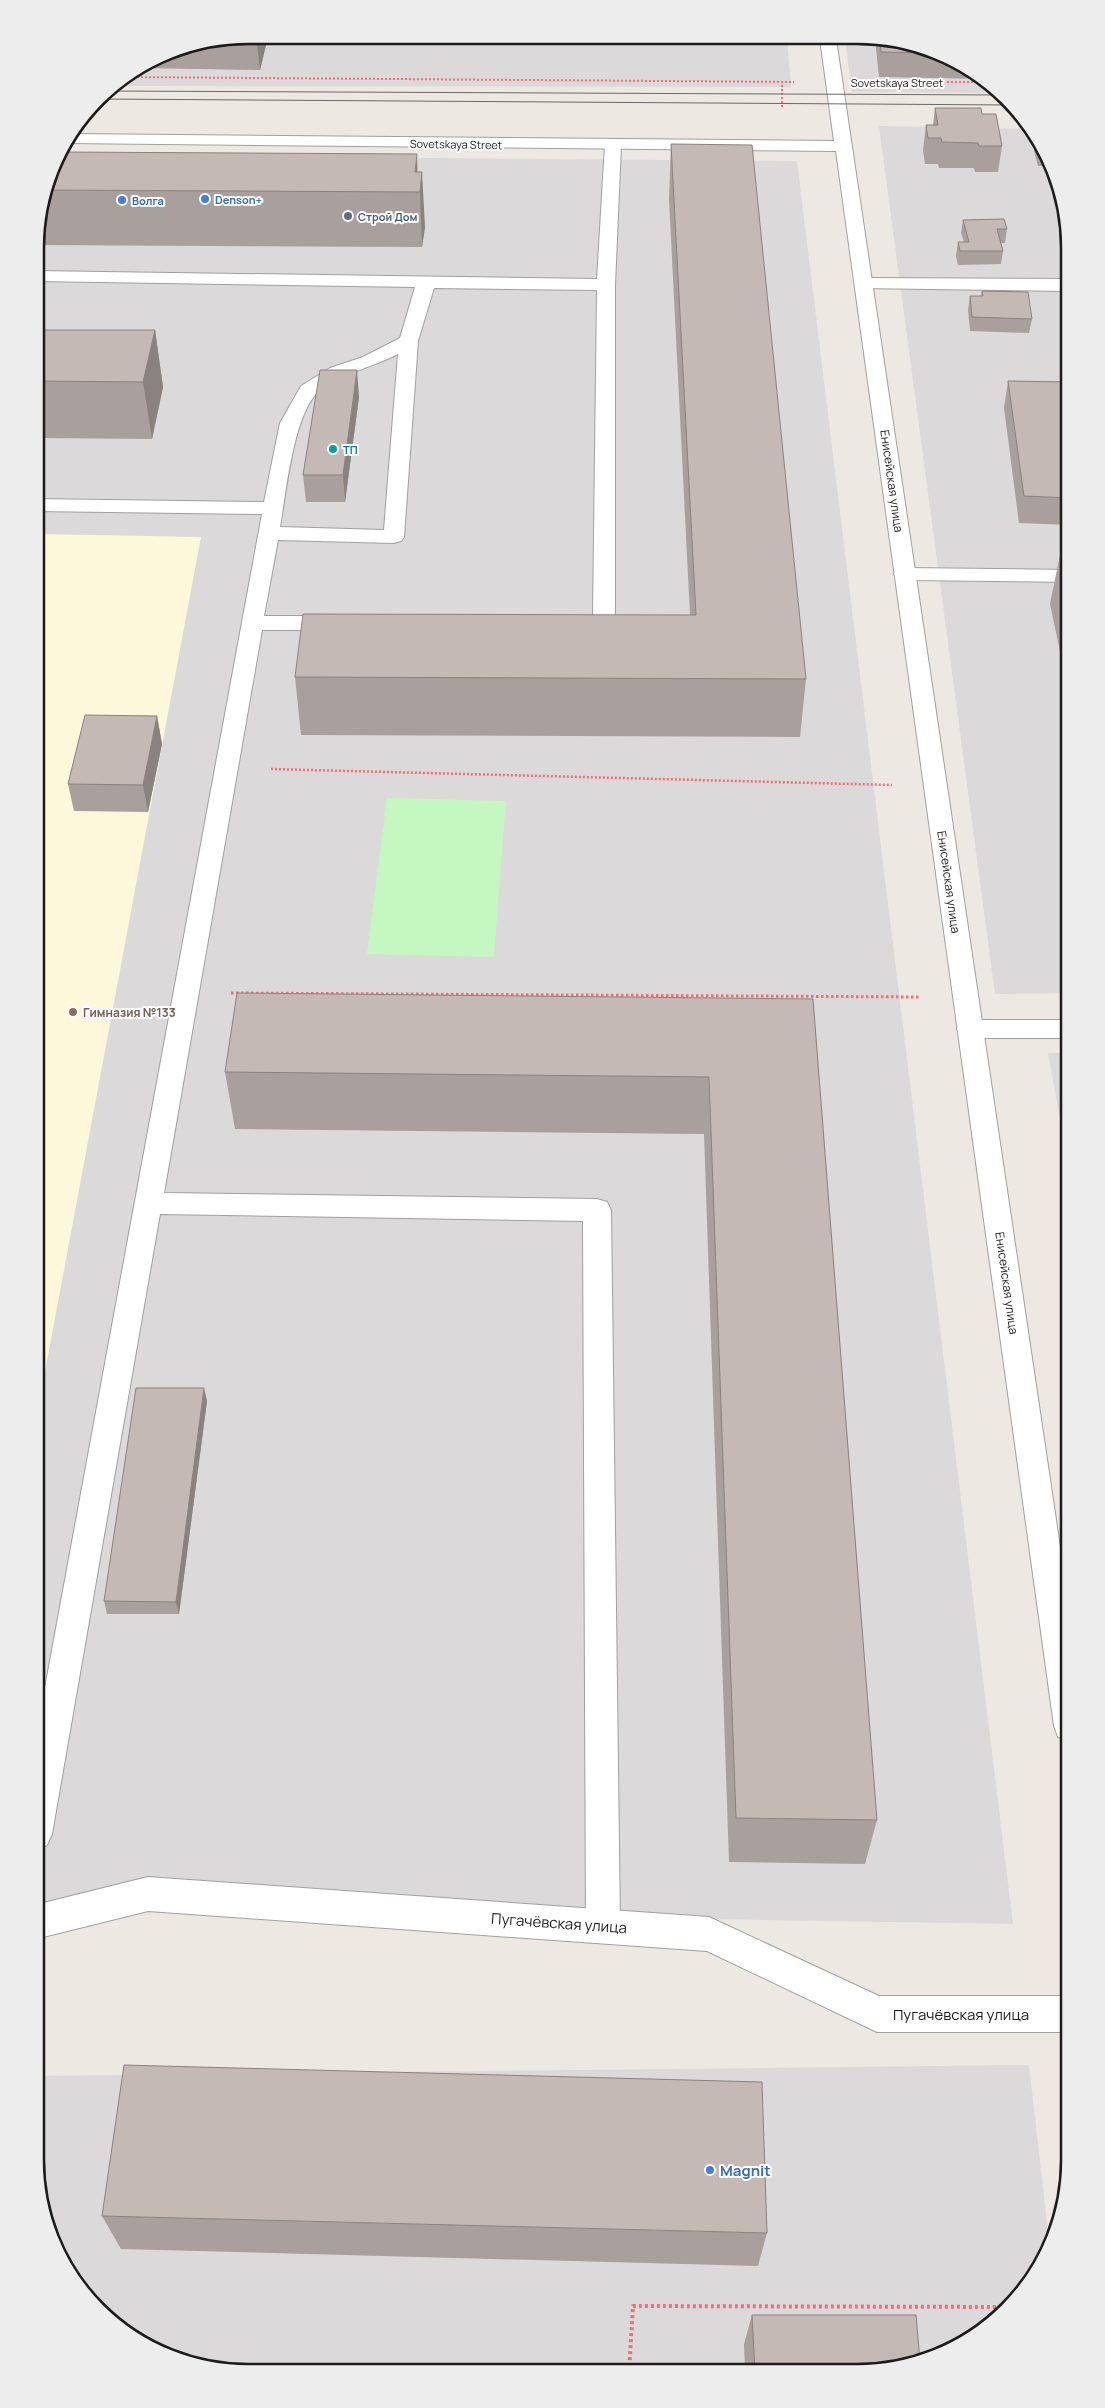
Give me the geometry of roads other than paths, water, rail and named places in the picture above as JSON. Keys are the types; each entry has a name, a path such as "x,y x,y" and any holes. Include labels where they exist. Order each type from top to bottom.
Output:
{"street":[{"name":"Енисейская улица","path":"829,44 1061,1663"},
{"name":"Sovetskaya Street","path":"75,139 613,146 844,146"},
{"path":"555,624 604,624 606,285 613,146"},
{"path":"44,276 606,285"},
{"path":"268,534 394,537 409,341 426,282"},
{"path":"864,284 1061,285"},
{"path":"44,1784 185,993 268,534 290,423 308,390 337,372 370,361 409,341"},
{"path":"44,505 273,508"},
{"path":"905,574 1061,576"},
{"path":"252,623 360,623"},
{"path":"970,1029 1061,1029"},
{"path":"148,1203 597,1210 603,1926"},
{"name":"Пугачёвская улица","path":"44,1920 148,1894 709,1934 877,2014 1061,2014"}],"tram line":[{"path":"117,91 993,95"},
{"path":"107,99 1004,105"}],"place":[{"name":"Denson+","path":"205,199"},
{"name":"Волга","path":"122,200"},
{"name":"Строй Дом","path":"348,216"},
{"name":"ТП","path":"333,449"},
{"name":"Гимназия №133","path":"73,1012"},
{"name":"Magnit","path":"710,2170"}]}
